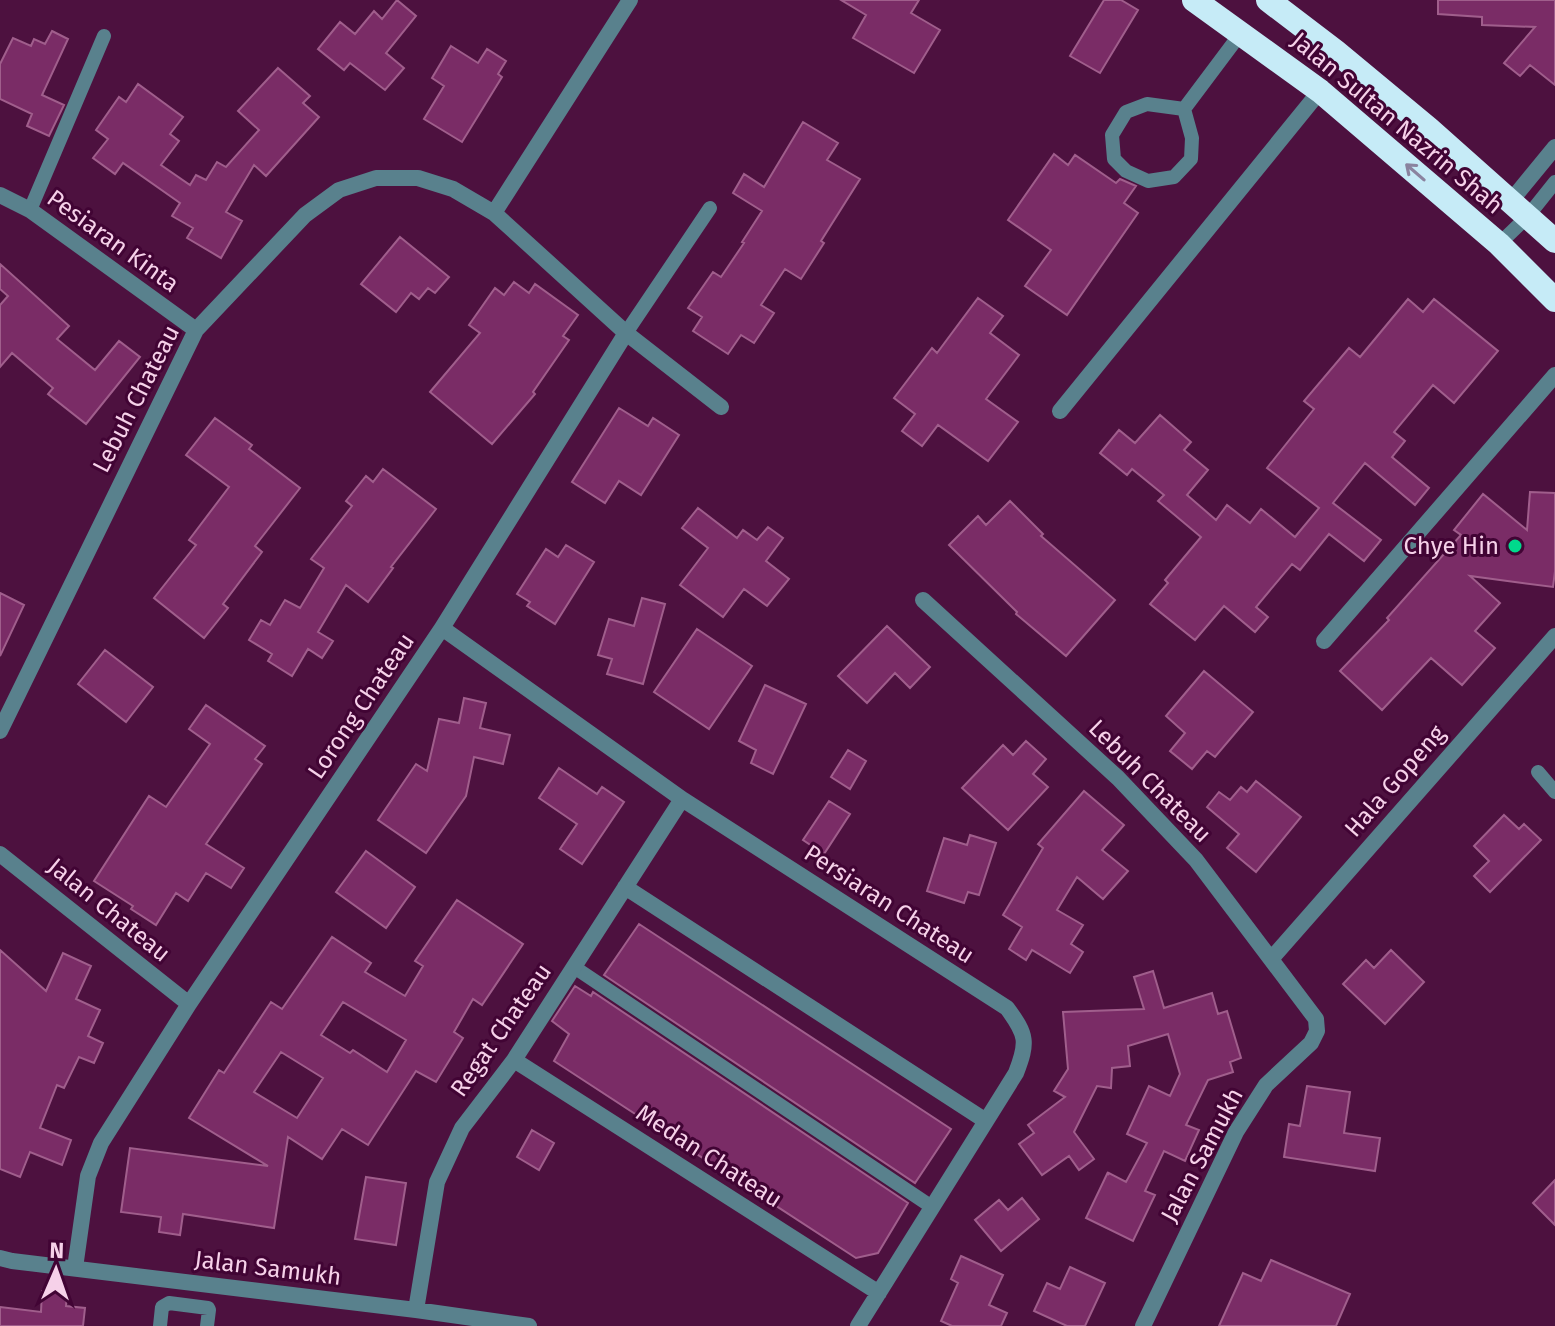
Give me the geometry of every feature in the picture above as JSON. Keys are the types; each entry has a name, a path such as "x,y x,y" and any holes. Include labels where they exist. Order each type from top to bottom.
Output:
{"highway":[{"name":"Jalan Sultan Nazrin Shah","path":"1194,0 1320,91 1499,244 1555,300"},
{"name":"Jalan Sultan Nazrin Shah","path":"1268,0 1366,77 1539,222"}],"street":[{"path":"630,0 494,213 626,333 721,407"},
{"path":"1060,411 1320,91"},
{"path":"1539,222 1555,147"},
{"name":"Lebuh Chateau","path":"0,731 196,330 305,215 339,190 376,178 418,178 453,189 494,213"},
{"name":"Pesiaran Kinta","path":"0,195 30,210 196,330"},
{"name":"Lorong Chateau","path":"75,1268 88,1176 101,1143 189,1004 442,628 626,333"},
{"path":"1324,641 1555,375"},
{"name":"Lebuh Chateau","path":"923,600 1118,778 1196,860 1316,1019"},
{"name":"Persiaran Chateau","path":"442,628 682,799 1007,1008 1022,1027 1025,1051 1016,1073 858,1326"},
{"name":"Hala Gopeng","path":"1272,958 1555,636"},
{"name":"Regat Chateau","path":"416,1310 437,1182 462,1128 514,1060 682,799"},
{"name":"Jalan Chateau","path":"0,854 189,1004"},
{"path":"625,887 986,1121"},
{"name":"Jalan Samukh","path":"1143,1326 1236,1132 1266,1085 1311,1043 1317,1031 1316,1019"},
{"name":"Medan Chateau","path":"514,1060 879,1293"},
{"name":"Jalan Samukh","path":"0,1258 529,1326"}],"lane":[{"path":"1184,109 1241,33"},
{"path":"30,210 104,36"},
{"path":"1147,104 1184,109 1192,138 1191,159 1174,177 1148,181 1126,171 1114,159 1112,135 1126,112 1147,104"},
{"path":"1499,244 1539,222 1555,182"},
{"path":"626,333 710,208"},
{"path":"1538,772 1555,792"},
{"path":"574,967 932,1207"},
{"path":"160,1326 162,1307 169,1303 208,1308 207,1326"}],"building":[{"path":"397,0 416,16 386,53 404,68 385,90 350,63 344,70 318,49 340,22 355,34 374,11 382,19"},
{"path":"841,0 919,0 911,13 940,30 914,73 853,38 866,15"},
{"path":"1104,0 1121,0 1138,10 1100,73 1070,56"},
{"path":"1438,0 1555,0 1555,85 1530,65 1520,76 1504,63 1535,27 1482,25 1482,17 1438,14"},
{"path":"52,31 68,39 42,95 64,105 49,136 27,126 32,114 0,99 0,64 13,38 31,46 34,39 45,44"},
{"path":"451,46 478,63 487,49 506,61 498,74 502,77 462,142 424,119 444,86 432,78"},
{"path":"278,68 310,96 303,103 319,117 266,176 254,165 226,212 242,221 221,258 187,238 193,228 172,216 180,203 123,163 115,174 93,158 108,139 96,130 119,97 126,102 138,84 183,117 170,134 179,141 161,165 190,185 196,175 206,180 217,162 226,167 259,130 238,111"},
{"path":"803,122 838,143 827,160 860,179 801,279 785,269 761,305 774,313 754,343 741,335 728,354 693,331 702,317 688,308 713,272 721,277 762,211 733,193 744,174 764,187"},
{"path":"1054,154 1068,165 1075,155 1116,183 1120,179 1136,186 1124,203 1138,213 1067,315 1025,286 1051,250 1008,220"},
{"path":"400,237 449,277 435,293 428,288 419,299 411,293 396,312 361,284"},
{"path":"0,264 69,326 57,339 95,370 119,341 140,357 86,424 48,394 53,388 12,353 0,367 0,305 8,296 0,289"},
{"path":"514,282 529,293 535,284 578,315 563,336 569,340 533,392 535,394 492,444 430,392 480,333 469,325 495,288 504,295"},
{"path":"978,298 1003,316 990,333 1019,355 986,399 1018,422 988,461 938,425 922,446 902,431 915,414 894,398 932,348 937,353"},
{"path":"1408,299 1423,312 1434,299 1498,351 1454,403 1433,385 1394,432 1405,441 1392,457 1429,488 1415,505 1365,463 1333,503 1381,540 1364,561 1329,534 1300,570 1292,564 1256,607 1268,617 1255,632 1224,606 1195,640 1150,604 1168,583 1165,580 1201,537 1158,501 1164,495 1132,469 1127,475 1100,453 1119,430 1135,443 1160,415 1191,442 1184,450 1208,470 1187,495 1216,520 1227,505 1250,523 1261,509 1295,537 1319,508 1267,468 1314,409 1304,401 1349,348 1360,357"},
{"path":"619,408 648,426 653,418 679,435 641,495 619,481 605,503 572,482"},
{"path":"215,418 252,445 249,449 300,488 255,546 262,552 223,604 228,608 204,638 154,598 196,545 189,540 229,487 186,455"},
{"path":"383,469 436,509 368,602 346,585 318,632 333,641 322,658 308,649 292,676 268,661 272,654 249,640 261,620 270,625 285,600 300,608 324,568 311,559 352,506 346,501 366,476 373,482"},
{"path":"1530,492 1555,493 1553,587 1470,576 1500,603 1475,631 1495,648 1462,685 1431,658 1382,710 1340,671 1389,620 1387,618 1461,535 1454,530 1483,494 1527,530"},
{"path":"1010,501 1043,534 1041,536 1115,600 1066,656 1016,614 949,545 978,516 986,525"},
{"path":"698,508 737,538 743,530 757,540 768,527 783,538 766,561 789,579 767,606 744,589 723,617 680,585 708,548 682,528"},
{"path":"566,545 594,562 555,624 527,606 530,602 517,594 546,549 558,557"},
{"path":"0,593 24,605 0,656"},
{"path":"642,598 665,604 643,684 607,674 612,659 598,655 609,619 634,626"},
{"path":"887,626 930,667 910,688 895,673 867,703 838,676"},
{"path":"697,629 752,666 709,729 654,692"},
{"path":"105,650 153,687 126,722 78,684"},
{"path":"1204,671 1253,712 1215,757 1207,751 1192,769 1170,751 1185,733 1166,716"},
{"path":"765,685 806,704 773,774 751,763 756,750 739,741"},
{"path":"464,698 486,703 480,728 510,735 503,764 474,757 466,796 426,853 378,820 416,764 427,771 439,719 459,723"},
{"path":"206,705 265,746 255,759 262,764 206,844 244,868 231,888 206,873 188,901 176,893 156,925 94,881 149,796 166,807 210,744 189,729"},
{"path":"1026,741 1046,759 1033,774 1048,787 1008,830 962,788 1003,745 1013,755"},
{"path":"848,750 866,761 850,789 831,777"},
{"path":"559,768 597,794 602,787 624,802 582,864 560,849 577,824 539,798"},
{"path":"1256,781 1301,817 1256,872 1227,848 1239,834 1207,807 1219,792 1230,800 1241,787 1247,792"},
{"path":"1084,791 1124,825 1102,850 1128,871 1103,899 1077,877 1057,910 1083,925 1071,944 1083,952 1070,973 1032,950 1026,960 1009,949 1022,927 1003,915 1043,848 1038,844"},
{"path":"829,801 850,814 824,854 803,840"},
{"path":"1504,815 1519,829 1524,824 1541,840 1490,892 1474,876 1489,861 1474,846"},
{"path":"970,835 996,843 979,895 968,892 964,903 927,891 944,838 967,845"},
{"path":"366,851 415,887 386,928 336,892"},
{"path":"457,900 523,944 482,1005 473,999 454,1032 463,1038 436,1082 416,1071 368,1145 342,1129 322,1159 288,1137 274,1228 183,1214 180,1235 159,1232 161,1217 121,1212 130,1148 268,1166 189,1118 219,1070 224,1073 271,1002 282,1009 332,937 371,963 365,972 405,996 423,966 415,961","holes":["343,1002 406,1040 387,1072 353,1050 350,1053 321,1035","281,1052 323,1078 297,1118 254,1092"]},
{"path":"639,924 951,1129 915,1183 604,975"},
{"path":"0,950 46,991 63,953 91,966 76,999 100,1010 88,1036 103,1043 94,1063 79,1057 64,1088 57,1085 40,1128 71,1140 62,1165 30,1152 20,1177 0,1169"},
{"path":"1391,950 1424,982 1385,1024 1343,984 1366,960 1374,968"},
{"path":"1153,971 1164,1008 1212,993 1218,1014 1227,1011 1241,1058 1230,1062 1233,1072 1208,1080 1186,1125 1199,1130 1185,1161 1164,1151 1145,1191 1155,1195 1133,1241 1086,1218 1108,1172 1108,1175 1126,1182 1147,1143 1127,1134 1149,1086 1170,1096 1180,1074 1168,1034 1128,1046 1130,1066 1112,1068 1111,1088 1097,1086 1074,1132 1094,1159 1079,1170 1069,1156 1042,1175 1019,1144 1034,1133 1028,1125 1065,1097 1054,1091 1068,1069 1063,1012 1144,1009 1134,977"},
{"path":"575,986 591,996 593,992 908,1203 878,1253 856,1258 554,1061 569,1034 552,1021"},
{"path":"1307,1086 1350,1092 1344,1133 1380,1138 1375,1171 1284,1157 1289,1124 1300,1126"},
{"path":"532,1130 554,1143 539,1170 517,1157"},
{"path":"366,1177 406,1183 396,1245 355,1239"},
{"path":"1555,1180 1555,1225 1533,1203"},
{"path":"1022,1198 1039,1219 1001,1251 975,1220 999,1200 1008,1210"},
{"path":"961,1256 1003,1275 989,1305 1007,1313 1001,1326 952,1326 941,1321 958,1283 951,1279"},
{"path":"1271,1260 1350,1294 1336,1326 1219,1326 1243,1273 1261,1281"},
{"path":"1070,1267 1105,1283 1085,1326 1067,1326 1034,1311 1047,1283 1060,1289"},
{"path":"42,1291 67,1294 66,1306 85,1308 83,1326 0,1326 0,1307 41,1312"}],"place":[{"name":"Chye Hin","path":"1515,546"}]}
